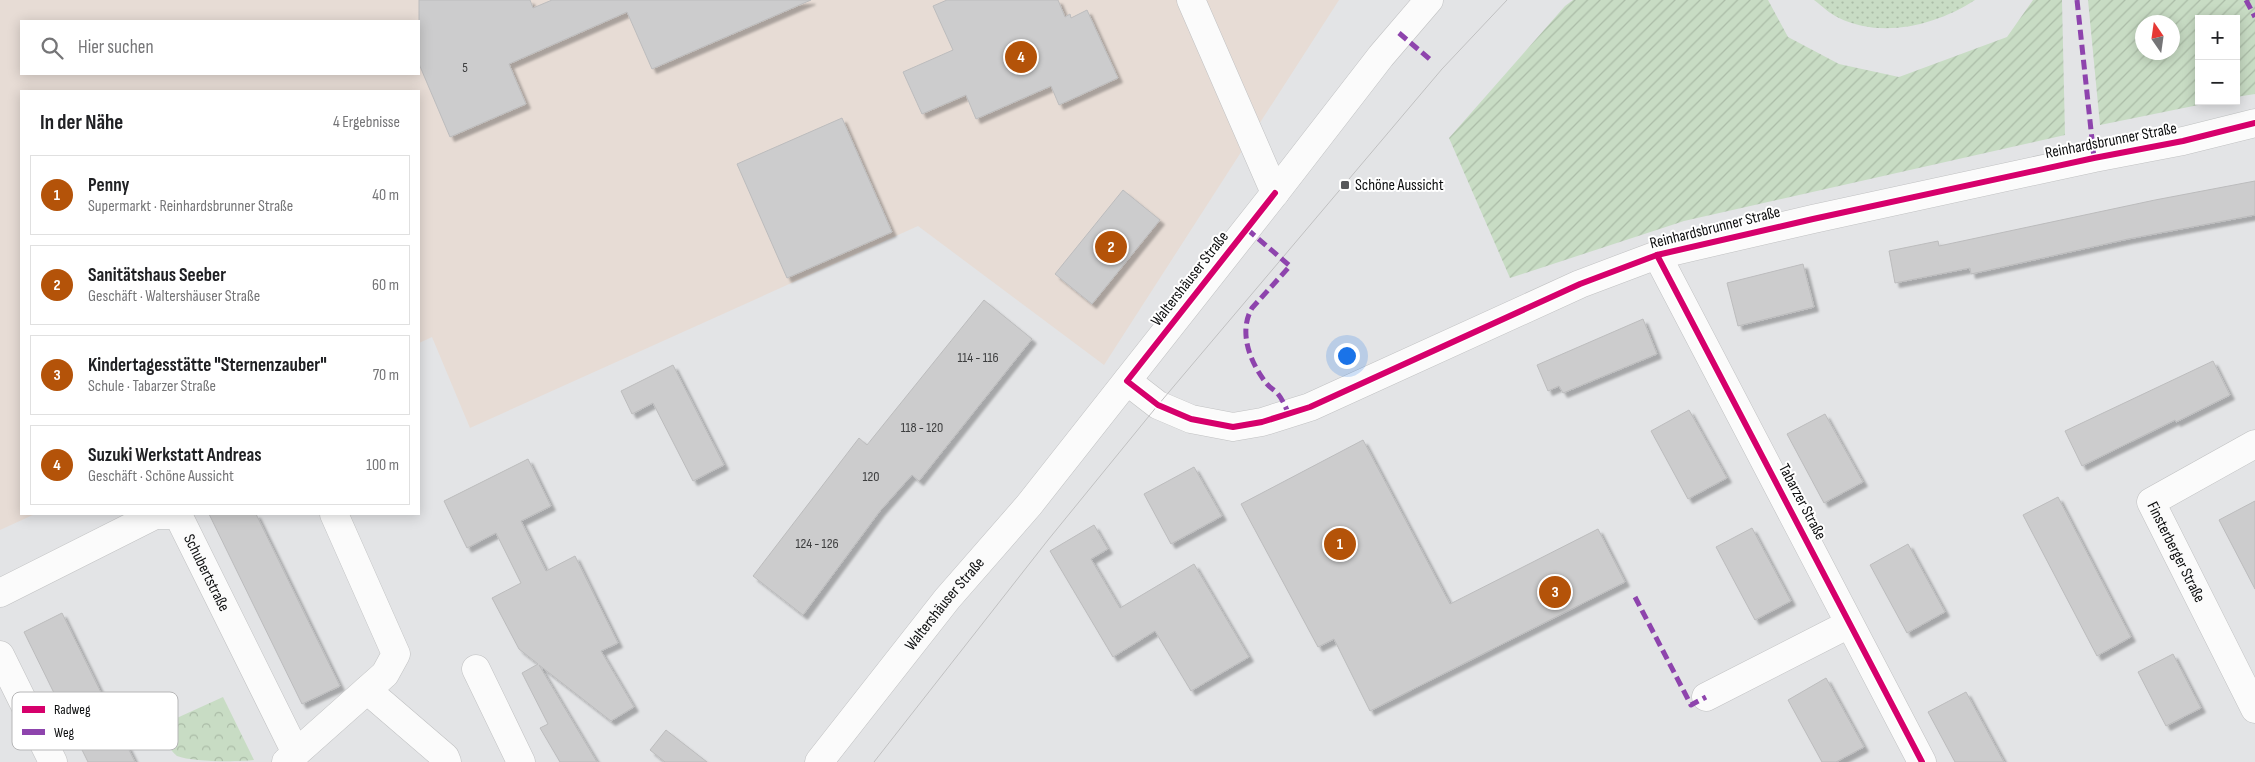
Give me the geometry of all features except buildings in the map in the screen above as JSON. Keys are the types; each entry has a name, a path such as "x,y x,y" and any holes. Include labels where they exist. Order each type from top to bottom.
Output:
{"street":[{"path":"1191,0 1275,193"},
{"name":"Waltershäuser Straße","path":"819,762 946,599 1029,505 1381,56 1429,0"},
{"name":"Reinhardsbrunner Straße","path":"1127,381 1158,405 1191,419 1233,428 1262,422 1310,407 1580,284 1657,255 1813,218 2084,160 2183,141 2255,123"},
{"name":"Tabarzer Straße","path":"1657,255 1922,762"},
{"name":"Finsterberger Straße","path":"2255,444 2151,502 2255,709"},
{"name":"Schubertstraße","path":"0,593 155,515 178,515 291,758 385,674 396,654 334,515"},
{"path":"1706,697 1850,624"},
{"path":"0,655 18,692"},
{"path":"476,669 520,762"},
{"path":"367,690 445,757 447,762"},
{"path":"47,750 53,762"}],"shaded area":[{"path":"0,0 1339,0 1104,365 918,226 470,428 432,337 420,343 420,90 20,90 20,515 33,515 0,530"}],"green space":[{"path":"1573,0 1768,0 1788,37 1839,64 1899,77 2007,37 2033,0 2062,0 2065,135 1684,221 1510,278 1449,138 1565,6"},
{"path":"1814,0 1975,0 1960,9 1927,22 1891,28 1873,28 1836,16"},
{"path":"2088,0 2255,0 2255,94 2240,96 2240,15 2195,15 2195,105 2198,105 2100,125"},
{"path":"223,697 254,760 203,760 177,756 171,750 178,750 178,717"}],"tram line":[{"path":"874,762 1048,540 1158,405 1442,69 1507,0"}],"marked path":[{"path":"2077,0 2094,158"},
{"path":"2246,0 2255,17"},
{"path":"1399,33 1433,62"},
{"path":"1247,229 1290,266 1252,308 1246,327 1246,337 1251,357 1261,376 1280,396 1289,415"},
{"path":"1635,597 1691,705 1706,697"}],"cycle path":[{"path":"1275,193 1127,381 1158,405 1191,419 1233,427 1262,422 1310,407 1580,284 1657,255 2094,158 2183,141 2255,123"},
{"path":"1657,255 1922,762"}],"place":[{"name":"Suzuki Werkstatt Andreas","path":"1021,57"},
{"name":"Schöne Aussicht","path":"1345,185"},
{"name":"Sanitätshaus Seeber","path":"1111,247"},
{"name":"Penny","path":"1340,544"},
{"name":"Kindertagesstätte \"Sternenzauber\"","path":"1555,592"}]}
